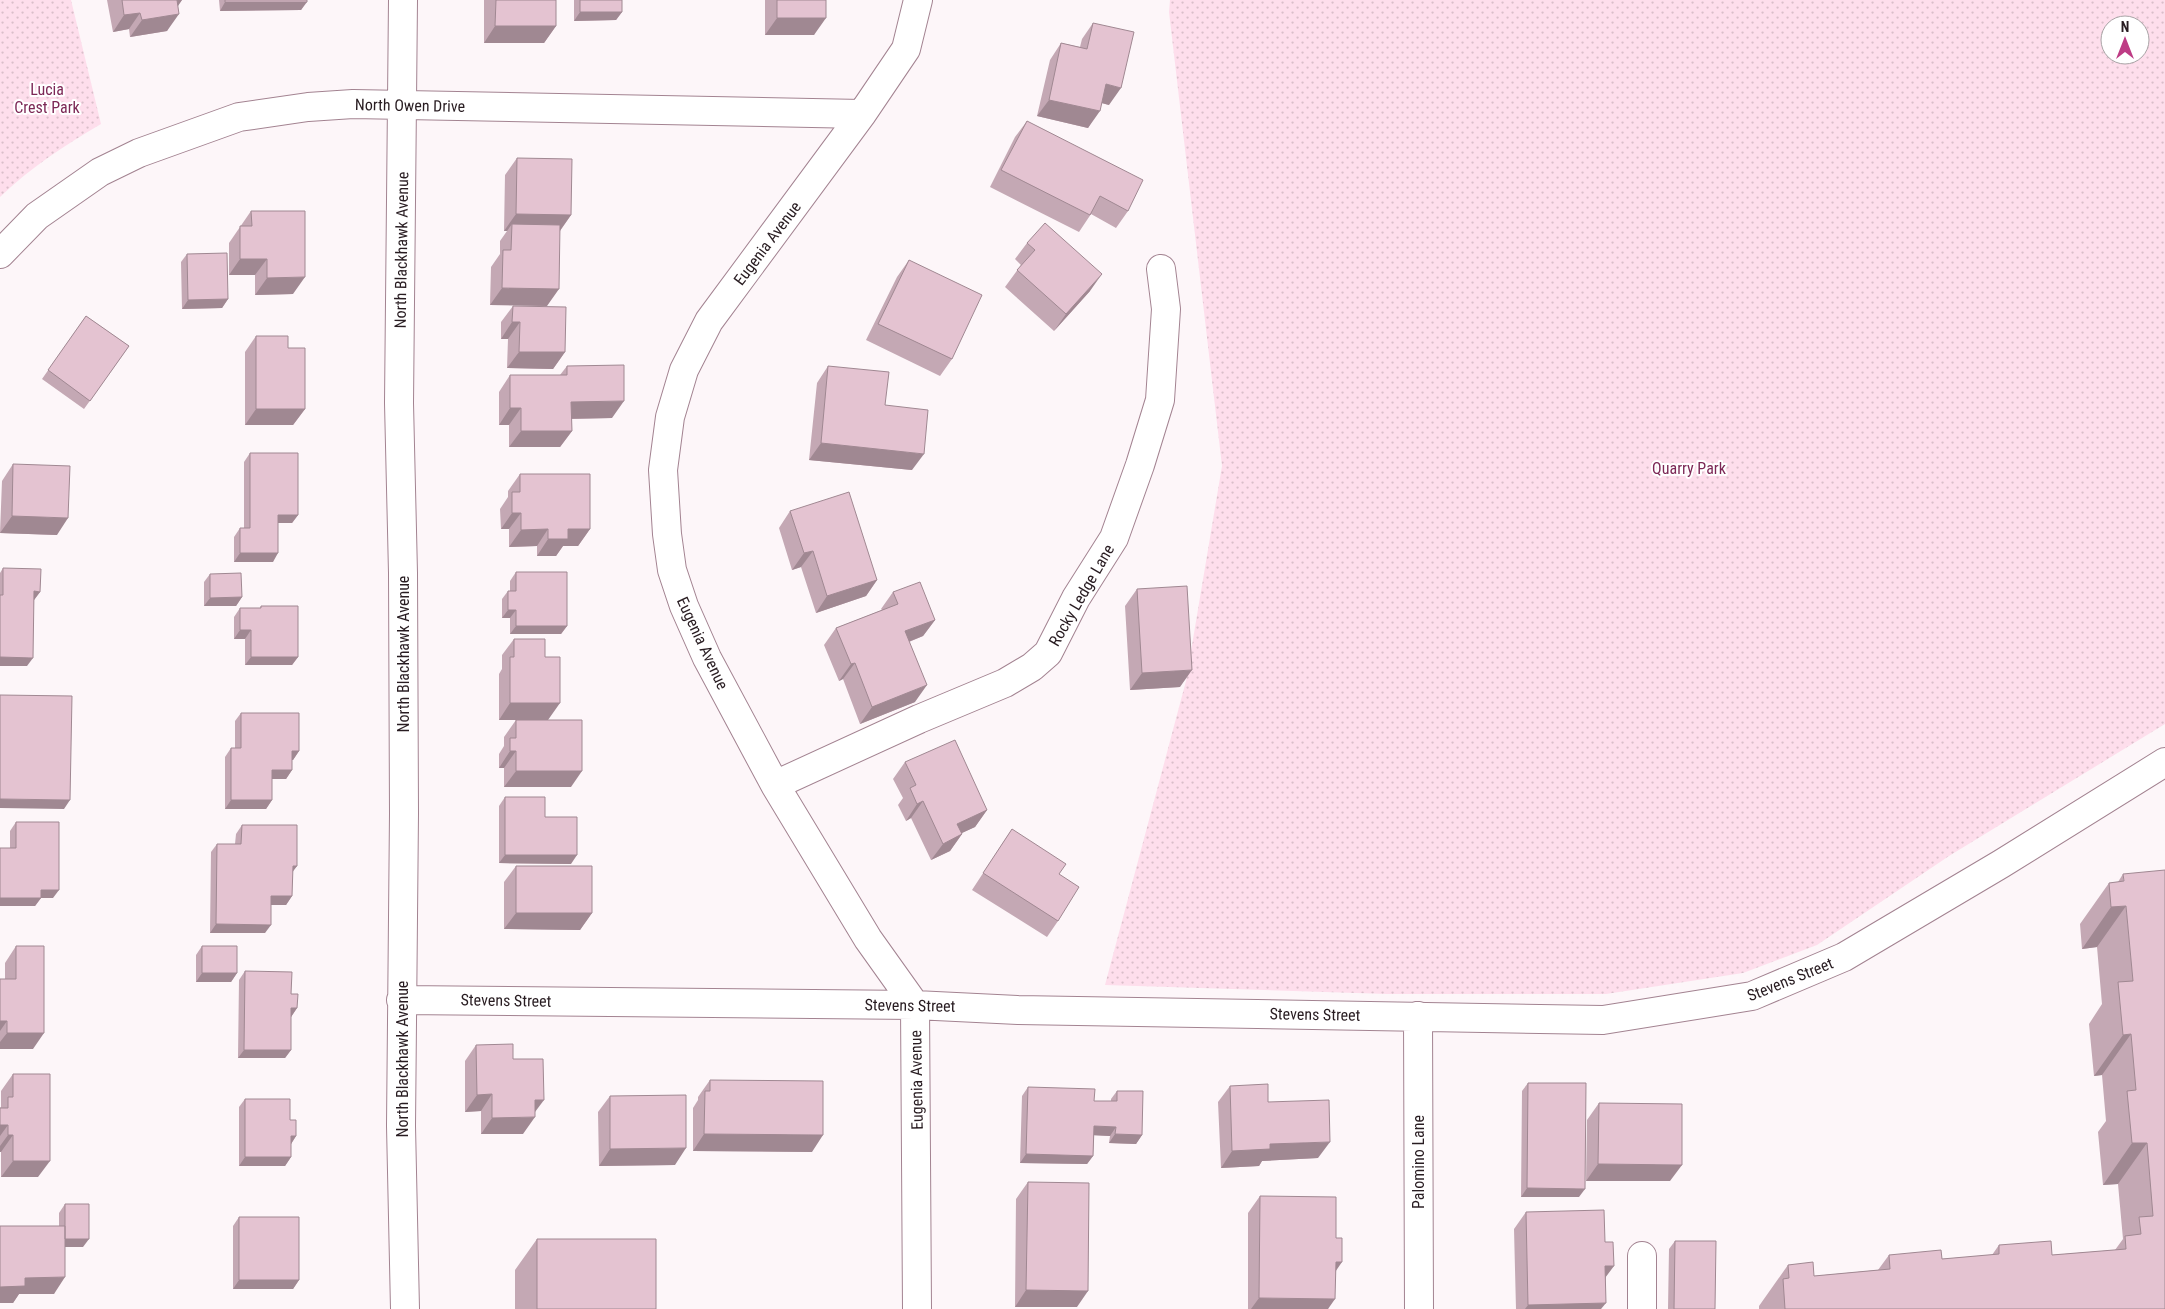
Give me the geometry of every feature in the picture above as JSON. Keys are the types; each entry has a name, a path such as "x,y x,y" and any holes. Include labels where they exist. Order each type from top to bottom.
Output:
{"street":[{"name":"North Blackhawk Avenue","path":"403,0 399,403 403,573 401,1126 405,1309"},
{"name":"Eugenia Avenue","path":"917,1309 915,1005 868,939 775,786 707,658 684,606 672,570 667,534 663,470 670,417 684,370 709,321 862,114 906,49 918,0"},
{"name":"North Owen Drive","path":"0,254 37,216 100,172 139,153 239,117 308,107 403,104 862,114"},
{"name":"Rocky Ledge Lane","path":"775,786 919,719 1005,683 1032,667 1048,654 1076,598 1114,538 1140,465 1160,400 1166,309 1161,270"},
{"name":"Stevens Street","path":"401,1000 915,1005 1018,1010 1603,1020 1752,996 1844,957 2001,864 2165,762"},
{"name":"Palomino Lane","path":"1418,1016 1418,1309"},
{"path":"1642,1256 1642,1309"}],"green space":[{"name":"Lucia Crest Park","path":"0,0 71,0 101,124 74,140 23,176 0,197"},
{"name":"Quarry Park","path":"1170,0 2165,0 2165,724 1949,856 1817,945 1743,973 1606,994 1387,994 1105,985 1186,681 1222,466 1169,12"}],"building":[{"path":"122,0 177,0 179,14 142,20 140,13 124,15"},
{"path":"225,0 307,0 307,2 225,2"},
{"path":"496,0 556,0 556,26 495,26"},
{"path":"580,0 622,0 622,12 580,12"},
{"path":"777,0 826,0 826,18 777,18"},
{"path":"1093,23 1134,32 1121,88 1106,84 1100,111 1049,100 1061,43 1087,49"},
{"path":"1027,121 1143,180 1128,211 1100,196 1090,215 1001,170"},
{"path":"517,158 572,159 571,215 516,214"},
{"path":"251,211 305,211 305,277 267,278 267,259 240,259 240,226 252,226"},
{"path":"1045,223 1102,274 1066,314 1017,270 1035,250 1027,243"},
{"path":"512,224 560,225 559,289 502,288 503,250 511,250"},
{"path":"227,253 228,299 188,300 187,254"},
{"path":"909,260 982,295 952,359 878,324"},
{"path":"513,306 566,307 565,352 519,352 520,322 512,322"},
{"path":"86,316 129,346 90,401 48,370"},
{"path":"256,336 288,336 288,348 305,348 305,409 256,409"},
{"path":"624,365 624,401 571,402 572,431 521,431 521,408 510,408 510,375 567,375 567,366"},
{"path":"828,366 889,372 885,405 928,410 924,454 821,443"},
{"path":"250,453 298,453 298,515 278,515 278,553 240,553 240,528 250,528"},
{"path":"13,464 70,466 68,518 12,516"},
{"path":"520,474 590,474 590,529 568,529 568,539 548,539 548,529 521,530 521,513 512,513 512,492 520,492"},
{"path":"849,492 877,580 827,596 813,551 804,553 790,511"},
{"path":"3,568 41,569 40,592 34,591 33,658 0,657 0,595 3,595"},
{"path":"516,572 567,572 567,626 516,626 516,610 508,610 508,591 516,591"},
{"path":"241,573 242,597 210,598 210,574"},
{"path":"920,582 935,620 905,631 927,685 872,707 855,663 851,664 836,628 898,604 893,592"},
{"path":"1187,586 1192,670 1142,673 1137,589"},
{"path":"261,606 298,606 298,657 251,657 251,630 240,630 240,608 261,608"},
{"path":"514,639 545,639 545,657 560,657 560,703 510,703 510,657 514,657"},
{"path":"0,695 72,696 70,800 0,799"},
{"path":"241,713 299,713 299,751 292,751 292,770 272,770 272,800 231,800 231,748 241,748"},
{"path":"516,720 582,720 582,771 516,771 516,751 510,751 510,738 516,738"},
{"path":"955,740 987,810 957,824 962,834 943,844 923,801 917,804 910,788 916,785 905,762"},
{"path":"505,797 545,797 545,817 577,817 577,855 505,855"},
{"path":"16,822 59,822 59,890 41,890 41,898 0,898 0,848 16,848"},
{"path":"242,825 297,825 297,866 293,866 292,896 271,896 271,925 216,924 217,844 241,844"},
{"path":"1012,829 1066,864 1059,874 1079,887 1058,921 983,873"},
{"path":"516,866 592,866 592,913 516,913"},
{"path":"2165,870 2165,1309 1785,1309 1783,1279 1789,1278 1788,1265 1813,1262 1814,1276 1890,1269 1889,1255 1941,1250 1942,1259 1999,1254 1999,1245 2051,1241 2052,1255 2126,1249 2125,1236 2141,1234 2139,1217 2153,1216 2147,1143 2132,1143 2127,1091 2136,1090 2131,1034 2123,1035 2118,982 2133,981 2126,906 2111,907 2109,883 2124,881 2123,874"},
{"path":"16,946 44,946 44,1033 7,1033 7,1021 0,1021 0,979 16,979"},
{"path":"202,946 237,946 237,973 202,973"},
{"path":"245,971 292,972 291,994 298,994 297,1008 291,1008 291,1050 244,1050"},
{"path":"513,1044 513,1059 543,1059 544,1100 535,1100 535,1117 492,1118 492,1094 477,1095 476,1045"},
{"path":"13,1074 50,1074 50,1161 13,1161 13,1135 8,1135 8,1125 0,1125 0,1108 8,1108 8,1097 13,1097"},
{"path":"710,1080 823,1081 823,1135 704,1134 705,1091 710,1091"},
{"path":"1528,1083 1586,1083 1585,1189 1527,1188"},
{"path":"1268,1084 1268,1102 1329,1100 1330,1142 1270,1144 1270,1149 1232,1151 1230,1086"},
{"path":"1028,1087 1095,1089 1094,1101 1117,1101 1117,1091 1143,1091 1142,1135 1115,1134 1116,1127 1094,1126 1093,1156 1026,1154"},
{"path":"686,1095 686,1148 610,1149 610,1096"},
{"path":"245,1099 290,1099 290,1120 296,1120 296,1136 291,1136 291,1157 245,1157"},
{"path":"1599,1103 1682,1104 1682,1165 1598,1164"},
{"path":"1028,1182 1089,1183 1088,1291 1026,1290"},
{"path":"1260,1196 1336,1197 1336,1238 1342,1238 1342,1262 1336,1262 1335,1299 1259,1298"},
{"path":"65,1204 89,1204 89,1239 65,1239"},
{"path":"1604,1210 1605,1242 1613,1242 1614,1266 1605,1266 1606,1303 1528,1305 1526,1212"},
{"path":"239,1217 299,1217 299,1280 239,1280"},
{"path":"0,1226 65,1226 65,1277 25,1278 25,1286 0,1287"},
{"path":"537,1239 656,1239 656,1309 537,1309"},
{"path":"1675,1241 1716,1241 1715,1309 1674,1309"}]}
